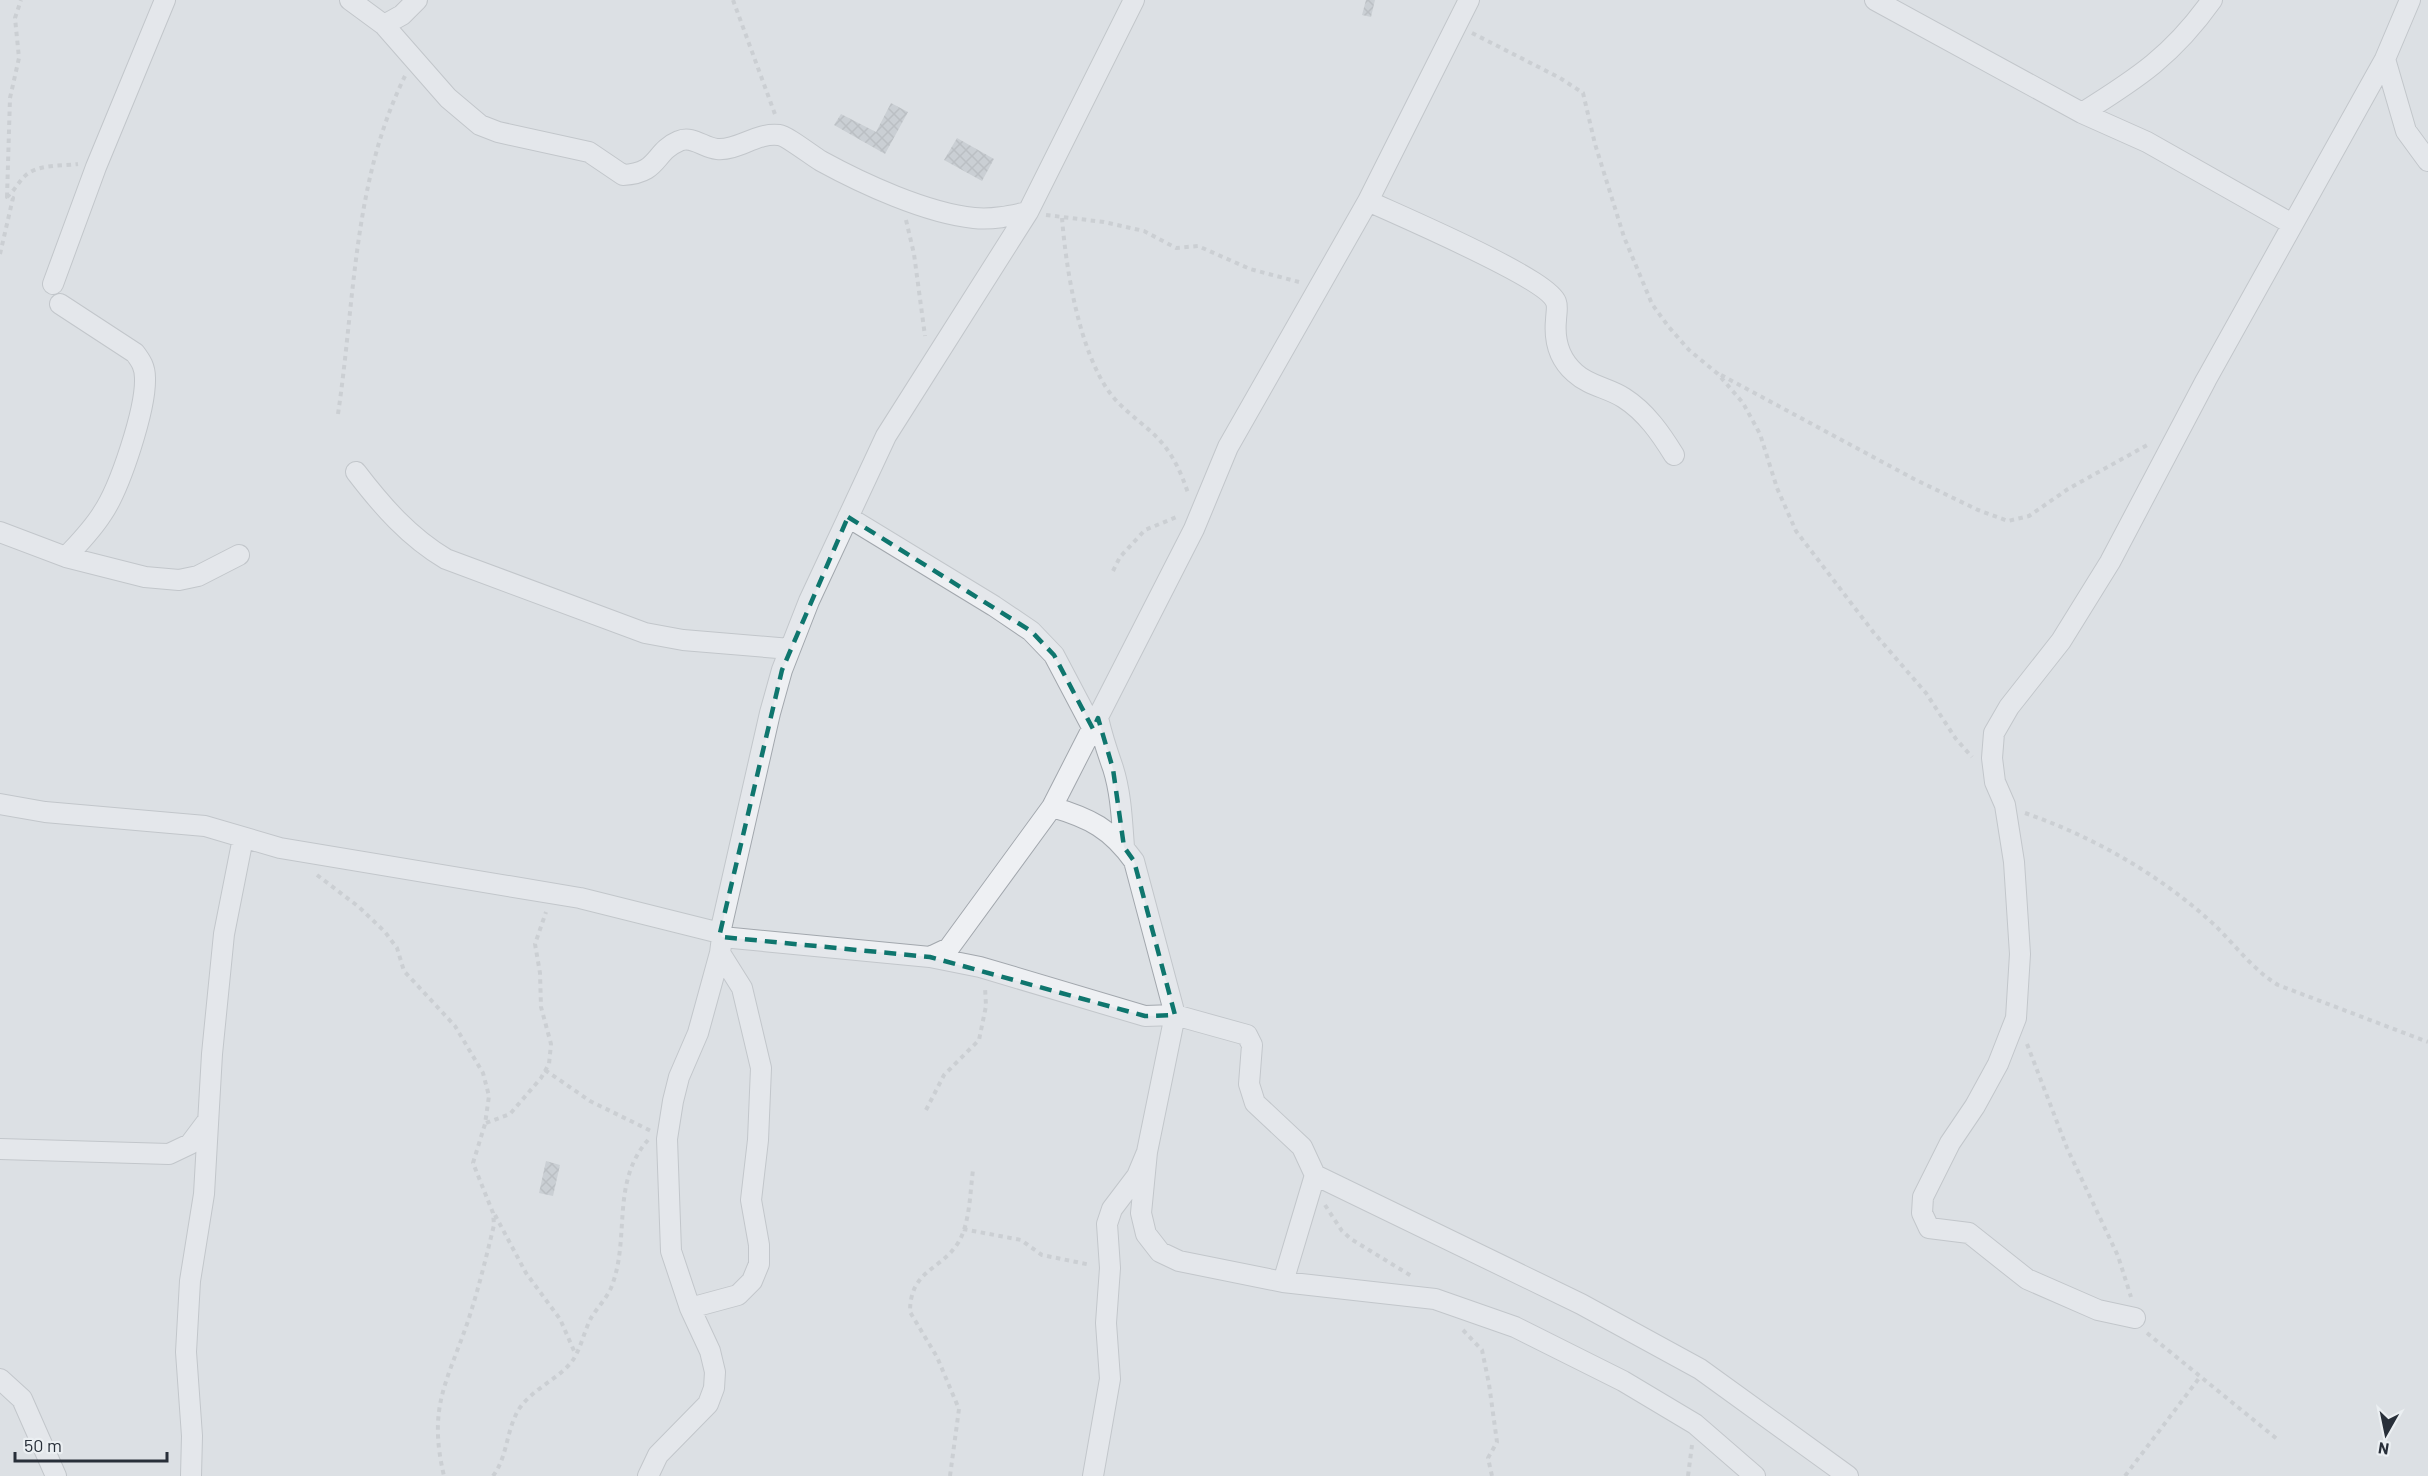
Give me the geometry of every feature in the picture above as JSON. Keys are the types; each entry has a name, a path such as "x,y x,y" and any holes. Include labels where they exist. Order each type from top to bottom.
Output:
{"street":[{"path":"52,284 165,0"},
{"path":"350,0 384,25 415,57 448,98 480,124 498,132 589,152 623,175 643,172 653,166 679,141 688,139 716,149 726,149 767,135 781,135 829,165 903,198 973,218 994,218 1028,212"},
{"path":"384,25 402,15 417,0"},
{"path":"648,1476 658,1455 708,1404 713,1395 715,1372 710,1351 690,1308 672,1251 668,1138 679,1077 699,1033 770,712 790,649 809,601 886,436 1028,212 1134,0"},
{"path":"930,957 949,948 1052,807 1096,724 1189,521 1318,286 1368,201 1469,0"},
{"path":"1875,0 2082,113 2147,142 2292,224"},
{"path":"2082,113 2130,82 2174,49 2212,0"},
{"path":"2135,1318 2098,1310 2026,1279 1976,1237 1959,1231 1929,1228 1922,1213 1923,1197 1950,1143 1975,1106 1998,1064 2016,1018 2020,987 2018,907 2011,833 2005,806 1995,782 1992,758 1994,733 2009,707 2061,641 2110,562 2292,224 2385,59 2410,0"},
{"path":"2385,59 2406,130 2421,155 2428,161"},
{"path":"1368,201 1467,247 1533,282 1550,295 1556,302 1555,339 1562,357 1575,373 1623,397 1640,411 1657,428 1674,455"},
{"path":"60,304 135,352 143,363 145,378 142,408 114,491 104,512 66,556"},
{"path":"356,472 390,514 420,543 446,559 645,633 683,640 790,649"},
{"path":"848,518 994,606 1031,631 1054,655 1096,724 1113,769 1122,817 1124,847"},
{"path":"0,532 66,556 145,577 178,580 198,576 239,555"},
{"path":"0,804 45,812 206,826 280,848 554,894 721,941 930,957 980,967 1146,1016 1175,1015 1249,1036 1252,1045 1249,1084 1255,1103 1307,1154 1315,1181 1283,1282"},
{"path":"1052,807 1079,815 1106,830 1124,847 1134,861 1175,1015 1148,1152 1141,1213 1146,1234 1160,1252 1179,1261 1283,1282 1435,1299 1515,1327 1623,1381 1695,1424 1755,1476"},
{"path":"191,1476 192,1436 186,1352 190,1281 204,1194 224,934 243,838"},
{"path":"690,1308 738,1295 752,1281 759,1264 759,1245 751,1200 758,1140 761,1068 742,988 721,941"},
{"path":"0,1149 169,1154 190,1144 208,1120"},
{"path":"1093,1476 1110,1379 1106,1323 1110,1268 1108,1218 1137,1176 1148,1152"},
{"path":"1315,1181 1581,1304 1700,1369 1848,1476"},
{"path":"0,1379 22,1399 56,1476"}],"path":[{"path":"7,197 10,98 19,58 15,18 21,0"},
{"path":"733,0 781,135"},
{"path":"1456,26 1560,78 1583,93 1595,144 1624,237 1652,304 1689,350 1718,374 1743,403 1760,434 1777,488 1796,531 1874,633 1926,693 1956,739 1995,782"},
{"path":"338,414 359,233 376,146 415,57"},
{"path":"7,197 30,172 42,167 81,164 103,153"},
{"path":"0,254 12,198 7,197"},
{"path":"903,198 924,318 926,370"},
{"path":"1028,212 1104,222 1144,231 1176,248 1198,246 1250,269 1318,286"},
{"path":"1062,218 1071,288 1097,372 1111,394 1162,443 1179,469 1192,508 1189,521 1145,530 1120,557 1113,571"},
{"path":"1718,374 1914,479 1978,510 2008,521 2029,516 2068,489 2152,443"},
{"path":"2005,806 2062,826 2106,848 2166,886 2206,916 2263,975 2278,985 2428,1042"},
{"path":"315,874 359,907 385,932 397,948 404,971 455,1026 483,1073 489,1088 485,1124 472,1163 493,1213 526,1273 560,1319 575,1354"},
{"path":"485,1124 510,1114 545,1070 551,1044 540,1007 540,973 536,944 554,894"},
{"path":"926,1110 944,1075 979,1040 986,1006 980,967"},
{"path":"2016,1018 2040,1071 2067,1148 2118,1256 2128,1283 2135,1318 2146,1332 2190,1365 2200,1377 2277,1439"},
{"path":"493,1476 501,1466 511,1424 519,1408 569,1366 591,1318 611,1288 618,1264 624,1191 639,1151 655,1132 634,1125 590,1101 545,1070"},
{"path":"950,1476 960,1412 937,1357 910,1312 910,1305 916,1283 954,1249 963,1229 973,1170"},
{"path":"1315,1181 1342,1231 1421,1282 1435,1299"},
{"path":"444,1476 438,1454 439,1396 466,1324 494,1225 493,1213"},
{"path":"963,1229 1021,1240 1042,1255 1110,1268"},
{"path":"1458,1325 1482,1350 1490,1384 1497,1432 1497,1442 1488,1458 1492,1476"},
{"path":"2125,1476 2200,1377"}],"highlighted area":[{"path":"848,517 1031,631 1054,655 1093,729 1098,718 1113,769 1124,847 1134,861 1175,1015 1145,1016 930,957 722,937 720,933 782,670"}],"building":[{"path":"1366,0 1375,0 1371,17 1362,15"},
{"path":"891,103 908,112 885,154 834,125 841,114 876,132"},
{"path":"957,138 994,159 982,181 944,160"},
{"path":"546,1161 560,1165 553,1196 539,1193"}]}
